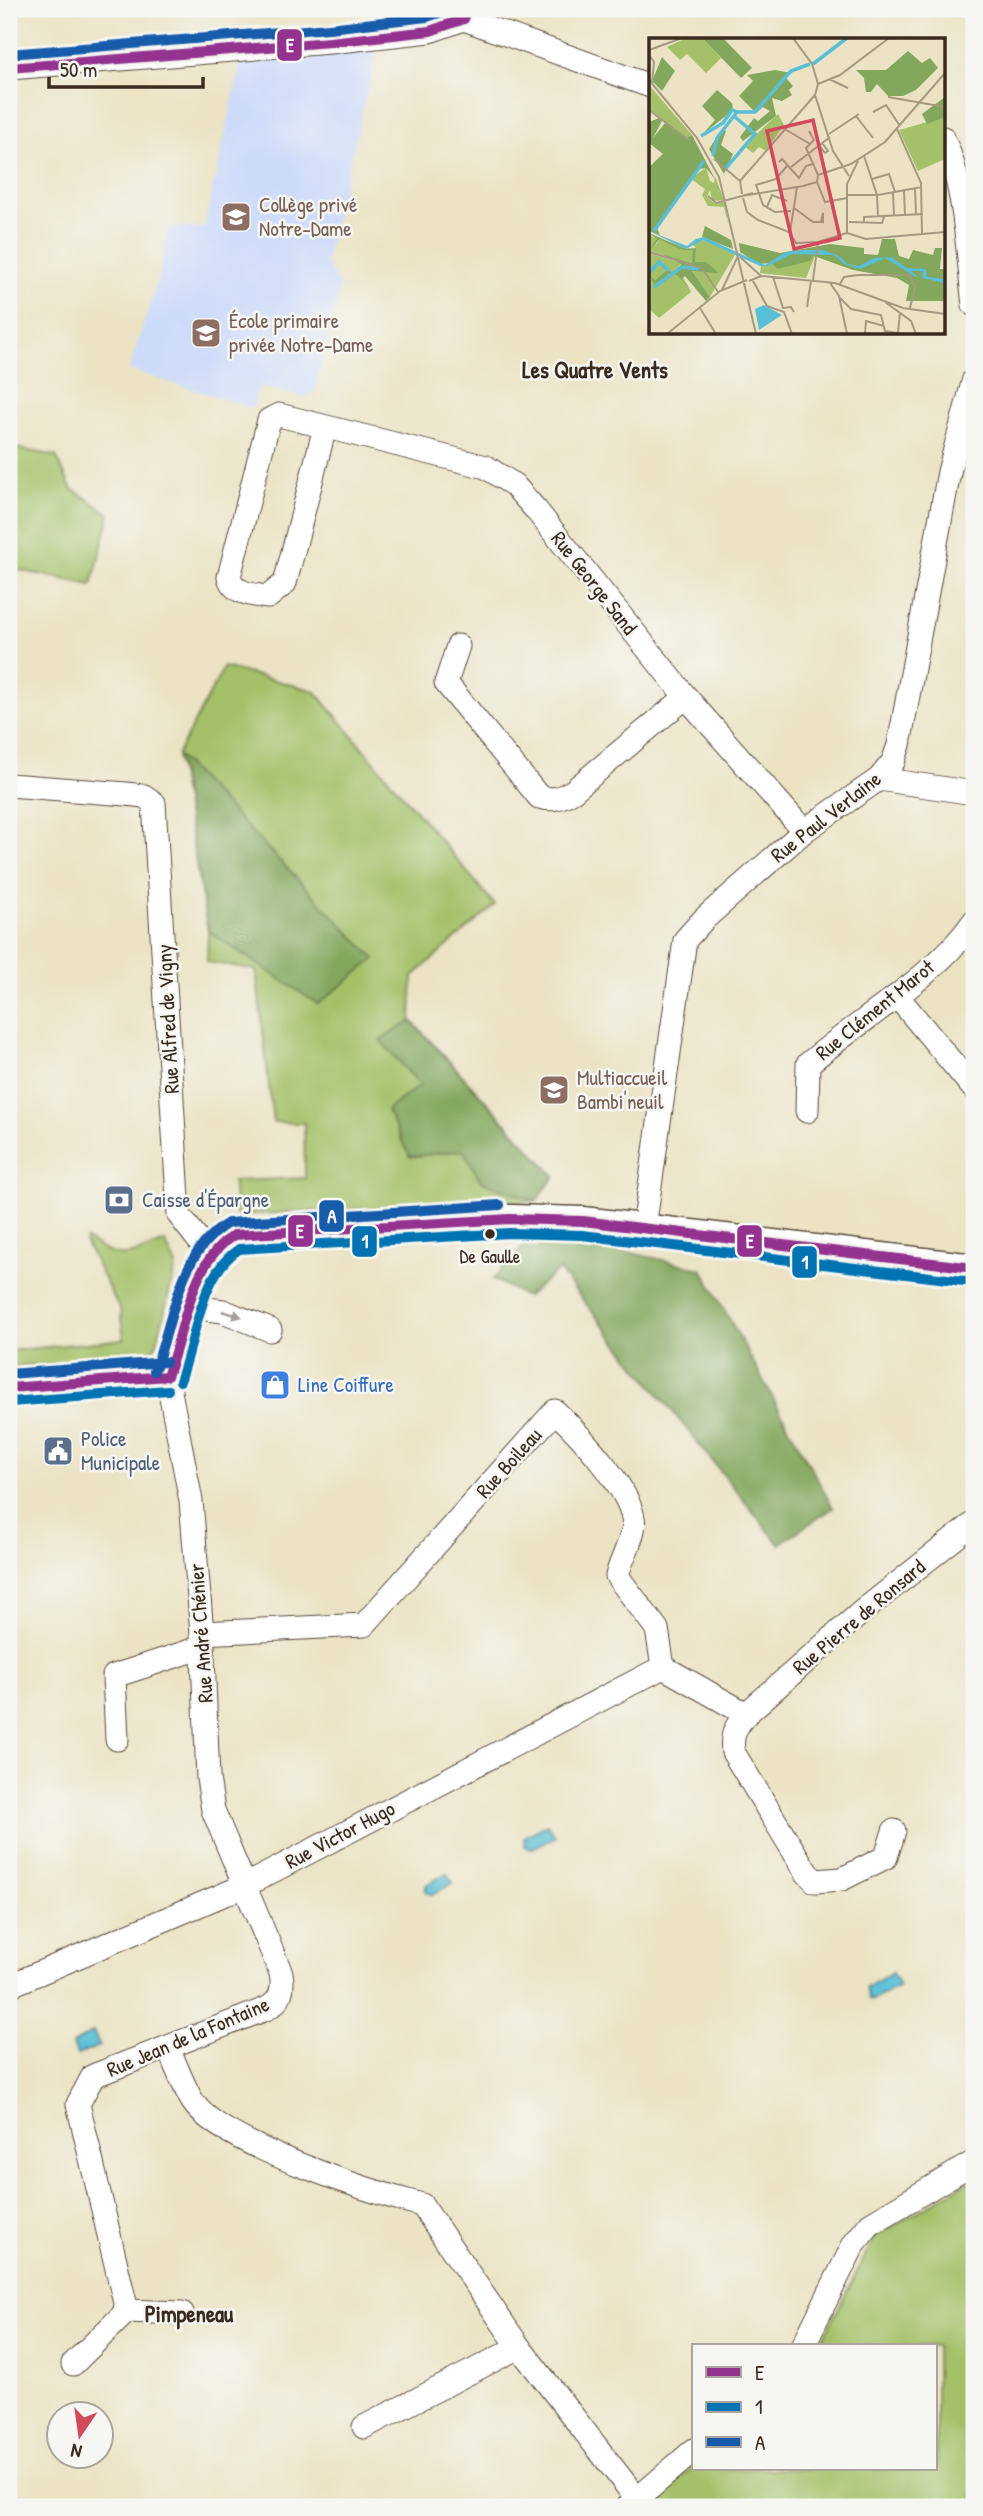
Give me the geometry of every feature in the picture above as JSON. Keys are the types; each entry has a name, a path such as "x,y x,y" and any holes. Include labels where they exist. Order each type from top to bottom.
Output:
{"street":[{"path":"9,68 330,43 429,31 467,14 649,86"},
{"path":"944,140 952,157 958,183 974,305"},
{"name":"Rue Paul Verlaine","path":"645,1228 685,940 704,919 804,831 879,779 892,762 899,745 949,472 974,379"},
{"name":"Rue George Sand","path":"325,427 285,583 268,597 240,592 232,586 229,577 269,420 279,415 486,467 514,485 686,697 804,831"},
{"path":"458,646 446,683 539,797 548,800 558,799 573,791 686,697"},
{"path":"879,779 974,793"},
{"name":"Rue Alfred de Vigny","path":"9,785 145,796 154,803 179,1215 210,1255"},
{"name":"Rue Clément Marot","path":"807,1111 808,1064 897,996 964,937 974,921"},
{"path":"897,996 974,1089"},
{"path":"9,1388 167,1376 177,1356 202,1268 222,1240 234,1235 510,1219 583,1221 974,1268"},
{"path":"191,1307 223,1311 270,1330"},
{"name":"Rue André Chénier","path":"167,1376 191,1501 202,1640 208,1778 213,1810 246,1885"},
{"name":"Rue Boileau","path":"202,1640 364,1625 555,1411 578,1433 627,1499 633,1514 633,1529 617,1576 657,1629 663,1667"},
{"name":"Rue Pierre de Ronsard","path":"746,1714 864,1610 974,1523"},
{"path":"117,1739 114,1675 202,1640"},
{"path":"663,1667 746,1714 735,1726 731,1740 733,1752 807,1873 815,1881 842,1880 886,1857 894,1831"},
{"name":"Rue Victor Hugo","path":"9,1986 246,1885 663,1667"},
{"name":"Rue Jean de la Fontaine","path":"127,2311 79,2104 93,2076 276,2004 283,1988 281,1973 246,1885"},
{"path":"168,2048 194,2103 214,2122 254,2144 373,2192 422,2204 519,2347 632,2503 692,2452"},
{"path":"804,2344 854,2244 870,2224 974,2162"},
{"path":"73,2364 127,2311 182,2314"},
{"path":"364,2427 519,2347"}],"shaded area":[{"path":"378,48 325,262 340,286 315,391 303,397 259,386 253,408 129,370 158,278 169,227 204,228 242,58"}],"green space":[{"path":"9,447 56,456 71,488 110,514 92,585 9,568"},
{"path":"224,667 315,691 495,905 413,976 411,1020 555,1176 536,1201 236,1215 233,1181 305,1178 304,1123 273,1122 256,970 207,962 208,931 177,755"},
{"path":"177,755 375,959 318,1004 208,931"},
{"path":"411,1021 555,1176 536,1201 481,1181 463,1150 410,1157 387,1110 420,1085 380,1040"},
{"path":"537,1231 702,1269 833,1508 779,1544 559,1270 526,1297 493,1279"},
{"path":"86,1239 117,1255 133,1254 165,1242 176,1265 156,1346 141,1358 118,1363 9,1366 9,1351 124,1339 120,1310 85,1242"},
{"path":"974,2178 974,2507 647,2507 692,2468 692,2470 937,2470 937,2344 820,2344 875,2237"}],"water":[{"path":"548,1824 555,1837 531,1849 525,1846 524,1837"},
{"path":"447,1873 453,1883 432,1895 426,1891 426,1885"},
{"path":"892,1973 899,1986 873,2000 869,1999 866,1988"},
{"path":"93,2032 100,2046 77,2055 73,2044"}],"transit line":[{"name":"A","path":"9,54 329,28 427,17 451,9"},
{"name":"E","path":"9,68 330,42 430,31 464,19"},
{"name":"A","path":"154,1371 187,1270 197,1252 211,1236 228,1223 500,1205"},
{"name":"E","path":"167,1376 198,1280 207,1263 234,1235 510,1219 583,1221 974,1268"},
{"name":"1","path":"180,1381 207,1291 226,1260 239,1249 510,1233 582,1235 972,1282"},
{"name":"A","path":"9,1374 166,1362"},
{"name":"E","path":"9,1388 167,1376"},
{"name":"1","path":"10,1402 168,1390"}],"place":[{"name":"Collège privé Notre-Dame","path":"236,217"},
{"name":"École primaire privée Notre-Dame","path":"206,333"},
{"name":"Multiaccueil Bambi'neuil","path":"554,1090"},
{"name":"Caisse d'Épargne","path":"119,1200"},
{"name":"De Gaulle","path":"490,1234"},
{"name":"Line Coiffure","path":"275,1385"},
{"name":"Police Municipale","path":"58,1451"}],"district":[{"name":"Les Quatre Vents","path":"595,370"},
{"name":"Pimpeneau","path":"189,2314"}]}
